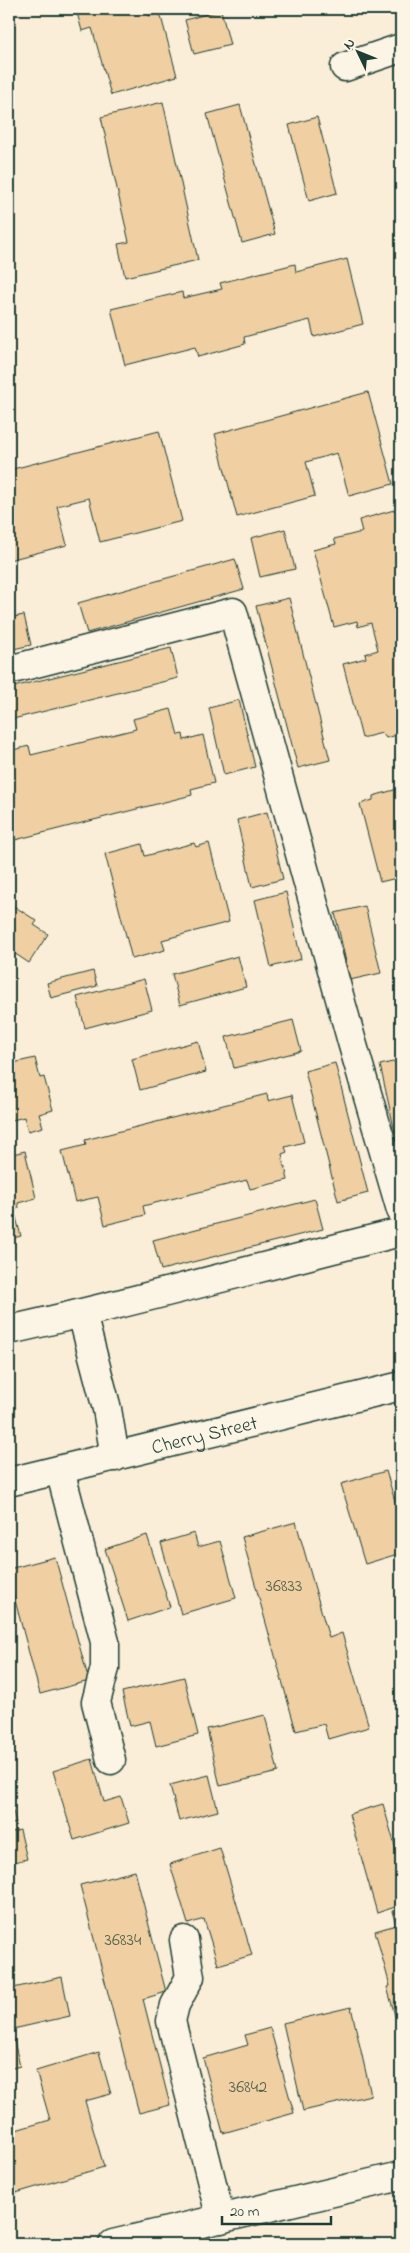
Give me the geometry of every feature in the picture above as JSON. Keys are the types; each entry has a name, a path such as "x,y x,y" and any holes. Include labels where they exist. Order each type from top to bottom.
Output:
{"street":[{"path":"345,67 401,48"},
{"path":"9,670 233,612 352,1042 401,1210"},
{"path":"9,1330 82,1314 262,1266 401,1232"},
{"path":"82,1314 107,1409 115,1457"},
{"name":"Cherry Street","path":"9,1482 401,1386"},
{"path":"60,1470 105,1642 104,1668 96,1702 111,1760"},
{"path":"184,1940 190,1977 175,2005 171,2021 221,2218"},
{"path":"113,2244 401,2176"}],"building":[{"path":"76,9 147,9 149,16 160,13 177,76 111,95 92,28 82,31"},
{"path":"221,10 230,45 194,54 185,20"},
{"path":"163,102 198,260 125,277 118,244 129,242 101,117"},
{"path":"240,105 275,234 242,243 207,114"},
{"path":"317,117 337,193 309,201 289,125"},
{"path":"347,259 363,324 314,337 310,320 244,337 245,344 198,357 195,347 125,365 111,309 182,292 183,298 222,289 220,283 295,264 296,272"},
{"path":"368,392 393,484 349,496 337,453 306,462 315,496 237,517 215,434"},
{"path":"159,431 182,521 100,542 89,498 57,506 67,545 9,560 9,470"},
{"path":"401,508 401,734 386,738 382,733 362,738 343,664 366,658 365,654 378,650 371,623 358,627 357,621 334,627 313,550 336,544 334,539 362,532 359,520"},
{"path":"285,529 295,569 260,577 251,538"},
{"path":"235,559 244,589 87,633 78,603"},
{"path":"289,598 330,760 298,768 256,606"},
{"path":"24,615 31,645 9,650 9,618"},
{"path":"171,648 178,678 9,720 9,688"},
{"path":"239,700 255,767 224,775 209,708"},
{"path":"171,709 178,735 183,734 184,740 203,735 214,783 191,789 192,795 11,841 9,836 9,751 29,746 31,755 136,729 133,719"},
{"path":"401,788 401,877 380,882 360,804 373,800 373,796"},
{"path":"267,812 283,879 252,887 237,820"},
{"path":"194,843 196,847 209,843 229,922 162,940 165,950 132,959 105,854 142,844 145,856"},
{"path":"286,892 301,959 271,967 255,900"},
{"path":"9,903 37,921 34,925 48,934 29,963 14,953 12,957 9,955"},
{"path":"365,906 381,973 350,980 335,913"},
{"path":"238,956 246,987 180,1005 172,974"},
{"path":"93,971 97,986 51,998 47,983"},
{"path":"144,979 152,1010 85,1028 77,997"},
{"path":"293,1020 301,1051 234,1068 226,1037"},
{"path":"198,1041 206,1072 140,1090 132,1059"},
{"path":"35,1058 40,1078 44,1077 53,1110 39,1114 43,1127 28,1131 24,1117 9,1121 9,1082 12,1081 9,1064"},
{"path":"401,1060 401,1131 395,1132 380,1065"},
{"path":"335,1063 368,1193 338,1201 305,1071"},
{"path":"267,1094 268,1101 292,1095 304,1142 285,1147 287,1152 282,1154 288,1180 250,1189 247,1180 143,1206 145,1215 105,1225 98,1197 75,1202 62,1151 86,1145 85,1140"},
{"path":"25,1151 36,1198 18,1203 19,1208 14,1210 21,1236 9,1239 9,1155"},
{"path":"315,1199 323,1229 161,1270 153,1240"},
{"path":"9,1274 16,1305 9,1307"},
{"path":"386,1471 401,1521 401,1553 365,1564 341,1484"},
{"path":"296,1522 329,1638 342,1633 369,1727 328,1739 324,1724 296,1731 242,1537"},
{"path":"194,1533 198,1547 220,1541 236,1598 181,1614 161,1543"},
{"path":"147,1535 170,1607 128,1621 105,1549"},
{"path":"55,1557 89,1681 40,1694 9,1578 9,1569"},
{"path":"184,1677 198,1735 156,1746 150,1721 130,1726 122,1692"},
{"path":"265,1715 278,1772 220,1786 207,1729"},
{"path":"92,1759 104,1802 121,1797 129,1823 74,1840 53,1771"},
{"path":"209,1775 218,1811 179,1821 170,1785"},
{"path":"9,1795 16,1823 9,1825"},
{"path":"383,1804 401,1867 401,1905 377,1913 349,1814"},
{"path":"20,1830 27,1859 9,1863 9,1833"},
{"path":"220,1848 252,1955 218,1965 204,1919 188,1924 170,1864"},
{"path":"135,1871 166,1992 143,1999 170,2105 139,2113 80,1885"},
{"path":"401,1909 401,2037 387,1987 390,1986 375,1931 396,1925 392,1911"},
{"path":"62,1977 70,2016 9,2030 9,1989"},
{"path":"351,2007 371,2095 303,2111 283,2023"},
{"path":"270,2028 294,2113 223,2133 203,2058 248,2045 245,2035"},
{"path":"13,2037 20,2066 9,2069 9,2039"},
{"path":"99,2052 111,2094 85,2101 104,2167 16,2193 9,2166 9,2132 50,2120 36,2071"}]}
